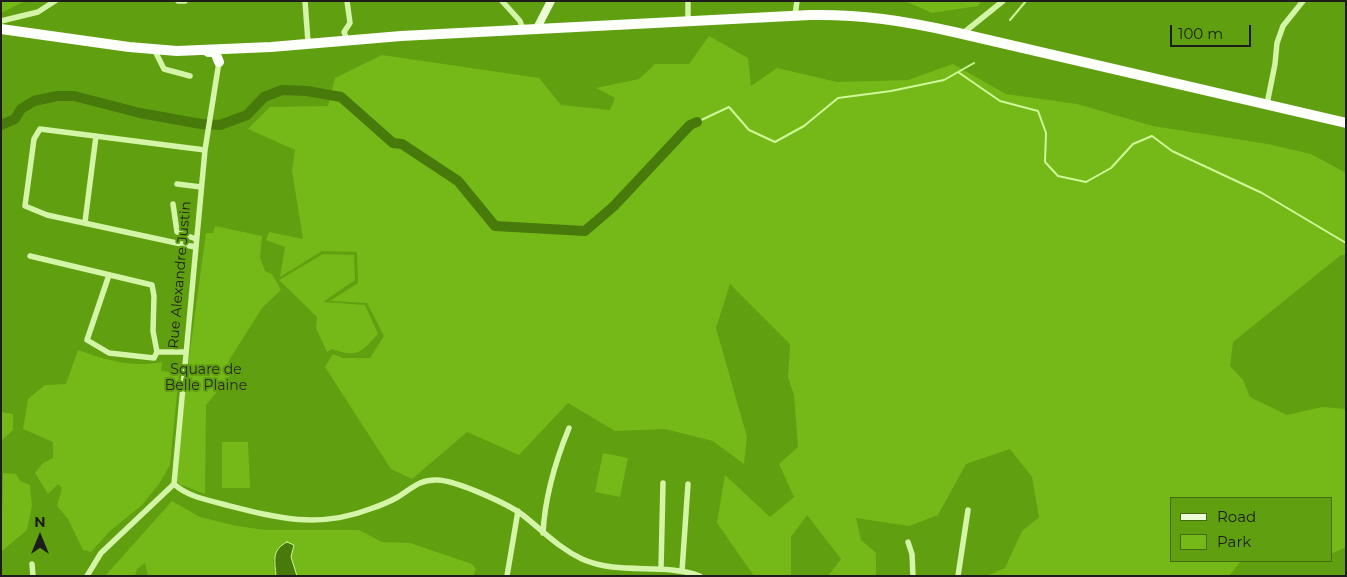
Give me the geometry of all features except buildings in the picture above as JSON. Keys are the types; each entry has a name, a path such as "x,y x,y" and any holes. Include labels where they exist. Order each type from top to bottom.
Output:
{"highway":[{"path":"1,28 154,49 192,50 238,49 308,42 536,30 666,18 688,22 795,15 853,14 914,23 1346,123"},
{"path":"1,28 168,48 293,44"},
{"path":"219,62 223,53 238,49"},
{"path":"192,50 215,52 219,62"}],"main road":[{"path":"536,30 551,1"}],"street":[{"path":"1,21 38,12 55,1"},
{"path":"178,1 185,1"},
{"path":"305,1 308,42"},
{"path":"346,40 344,32 350,23 347,1"},
{"path":"502,1 520,21 523,30"},
{"path":"688,1 688,22"},
{"path":"795,15 797,1"},
{"path":"962,34 1003,1"},
{"path":"1267,104 1275,64 1276,43 1283,26 1303,1"},
{"path":"154,49 164,69 190,76"},
{"name":"Rue Alexandre Justin","path":"174,484 204,150 219,62"},
{"path":"195,247 47,215 25,206 34,138 40,130 204,150"},
{"path":"85,222 96,136"},
{"path":"177,184 201,187"},
{"path":"171,243 176,229 173,204"},
{"path":"176,229 187,237 196,239"},
{"path":"30,256 152,285 154,296 153,331 157,352 154,358 109,353 87,340 109,275"},
{"path":"157,352 185,352"},
{"path":"543,533 544,508 556,460 569,428"},
{"path":"87,576 101,553 174,484 183,493 284,519 336,520 370,509 397,497 420,481 435,479 461,485 518,511 565,550 582,559 625,573 662,569 682,571 696,575"},
{"path":"662,569 663,483"},
{"path":"682,571 688,484"},
{"path":"958,576 968,510"},
{"path":"507,576 518,511"},
{"path":"908,542 912,554 913,576"},
{"path":"32,564 33,576"}],"green space":[{"path":"1,1 25,1 1,13"},
{"path":"905,1 981,1 978,6 932,13"},
{"path":"709,36 748,58 751,86 777,68 837,82 908,80 953,64 1006,94 1077,104 1153,126 1268,144 1311,154 1346,173 1346,255 1341,255 1233,342 1230,366 1243,380 1250,397 1287,415 1322,407 1346,409 1346,547 1332,554 1332,497 1170,497 1170,562 1240,562 1229,576 986,576 1005,568 1022,531 1039,517 1032,477 1010,449 966,464 938,515 909,526 856,518 861,540 876,553 876,576 828,576 841,559 807,515 791,537 791,576 754,576 717,523 725,475 770,517 794,497 779,464 798,447 794,395 788,377 790,344 730,284 716,328 747,437 744,464 713,441 665,429 615,431 568,403 519,455 467,432 412,479 391,469 325,367 333,354 343,358 370,358 384,336 367,303 330,301 358,283 357,252 322,251 280,277 285,247 266,240 269,232 303,239 292,171 295,150 248,129 270,107 328,106 335,78 382,55 539,78 561,105 610,110 615,98 596,88 639,79 655,64 689,64"},
{"name":"Square de Belle Plaine","path":"215,226 262,236 260,258 265,271 272,274 281,290 262,308 228,362 236,369 206,405 205,494 179,484 176,480 189,358 206,233 213,233"},
{"path":"323,254 354,255 355,280 323,302 365,305 378,334 367,346 358,352 348,353 332,349 327,352 316,328 317,317 279,280"},
{"path":"78,350 119,362 151,364 162,362 161,371 179,373 170,465 159,484 142,505 110,531 91,552 83,550 68,519 57,506 62,488 58,484 48,494 35,473 43,463 53,458 53,442 23,429 28,399 45,385 66,384"},
{"path":"1,412 13,414 13,430 1,441"},
{"path":"222,442 248,442 250,488 222,488"},
{"path":"603,453 628,458 620,497 595,492"},
{"path":"3,473 16,474 20,481 30,485 32,506 27,530 1,552"},
{"path":"172,501 200,517 237,526 265,530 359,530 382,542 410,543 472,564 476,569 473,576 297,576 291,557 294,548 273,560 276,576 148,576 145,563 137,569 135,576 105,576"}],"shaded area":[{"path":"287,542 294,545 291,557 297,576 276,576 276,552"}],"waterway":[{"path":"1010,20 1026,1"},
{"path":"697,122 729,107 749,130 775,142 804,126 838,98 891,91 944,80 974,63"},
{"path":"958,72 1000,101 1038,111 1046,133 1045,162 1058,176 1086,182 1111,168 1133,144 1152,136 1172,151 1262,193 1346,243"},
{"path":"1,125 15,119 21,109 34,101 57,96 74,96 140,113 201,124 220,125 247,115 264,97 282,90 307,91 341,97 393,143 402,144 458,181 495,226 585,231 614,206 690,125 697,122"}]}
